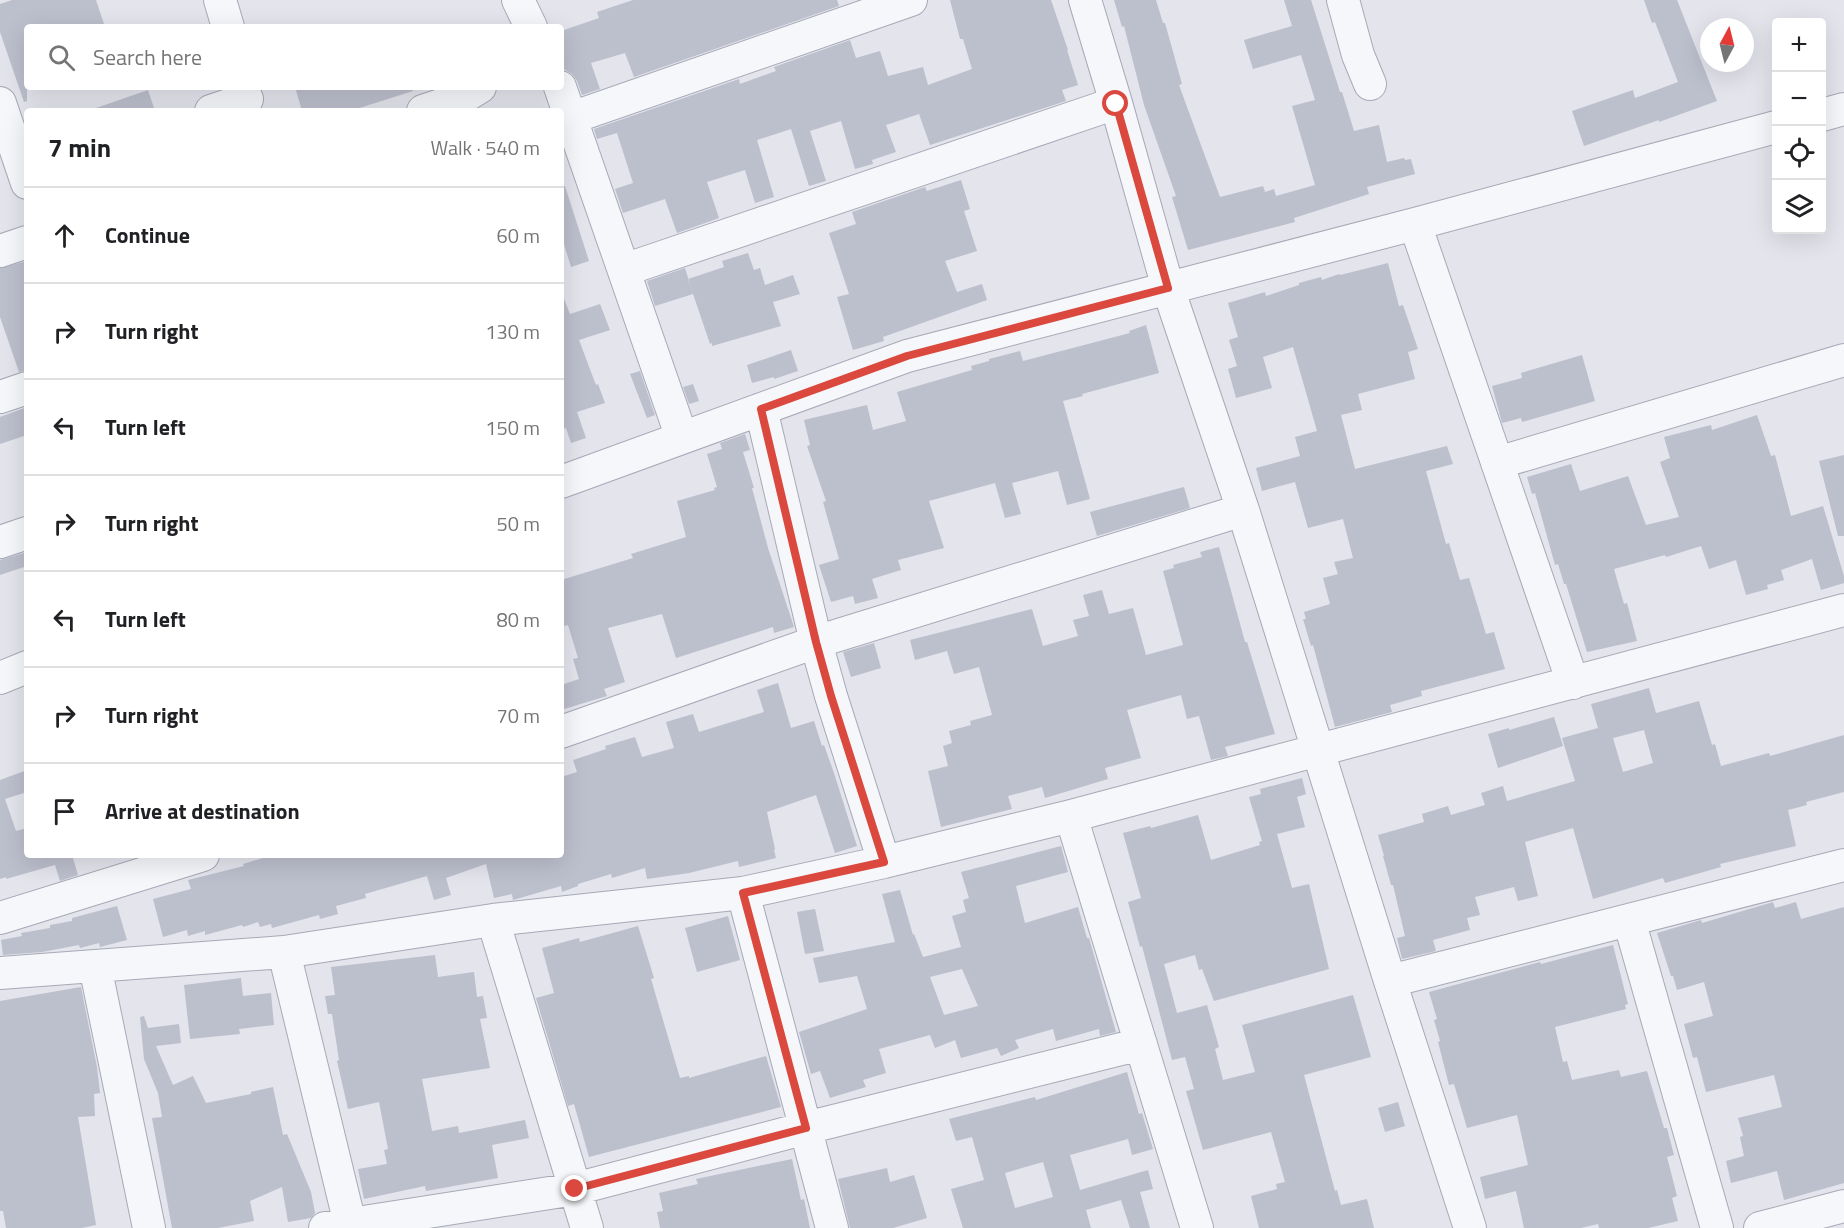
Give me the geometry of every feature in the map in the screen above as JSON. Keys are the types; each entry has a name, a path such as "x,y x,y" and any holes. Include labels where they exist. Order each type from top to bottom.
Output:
{"street":[{"path":"220,0 227,24"},
{"path":"571,118 911,0"},
{"path":"1085,0 1168,288 1243,510 1390,981 1470,1228"},
{"path":"1343,0 1358,55 1370,84"},
{"path":"432,108 462,98 475,90"},
{"path":"561,90 681,438"},
{"path":"220,108 247,99"},
{"path":"0,103 19,176"},
{"path":"624,270 1116,104"},
{"path":"1826,114 1844,109"},
{"path":"564,481 907,356 1772,128"},
{"path":"1415,224 1573,683"},
{"path":"0,251 24,243"},
{"path":"1497,463 1844,360"},
{"path":"0,397 24,389"},
{"path":"761,409 816,642 884,862"},
{"path":"564,731 816,642 1243,510"},
{"path":"0,542 24,534"},
{"path":"0,973 284,952 493,920 743,893 884,862 1071,816 1844,610"},
{"path":"0,678 24,668"},
{"path":"1071,816 1197,1228"},
{"path":"0,918 193,858"},
{"path":"1390,981 1844,865"},
{"path":"743,893 832,1228"},
{"path":"493,920 587,1228"},
{"path":"1629,920 1717,1228"},
{"path":"284,952 342,1227 575,1189 1141,1044"},
{"path":"95,966 149,1228"},
{"path":"1760,1228 1844,1206"}],"building":[{"path":"12,0 96,0 104,24 24,24 24,90 27,90 27,101 24,102 0,32 0,4"},
{"path":"633,0 837,0 839,6 634,77 625,53 591,63 600,89 582,95 577,81 564,69 564,30 599,18 597,12"},
{"path":"950,0 1051,0 1078,85 1062,90 1066,101 930,145 919,114 886,125 896,152 872,160 873,164 855,169 841,121 810,131 826,181 809,186 791,129 757,140 774,197 755,203 745,170 707,182 719,218 677,233 665,199 623,213 615,189 633,183 617,133 597,139 594,129 739,79 740,84 776,71 774,67 850,40 856,58 880,51 888,76 923,67 928,85 972,69 963,39 960,39"},
{"path":"1114,0 1156,0 1182,84 1179,85 1220,197 1263,186 1265,192 1274,189 1276,196 1315,185 1292,106 1315,100 1301,55 1253,69 1244,40 1292,26 1284,0 1311,0 1354,131 1379,125 1387,162 1404,158 1405,160 1411,159 1415,174 1367,187 1369,194 1294,218 1295,222 1188,250 1172,197 1176,196 1144,105 1124,26 1122,27"},
{"path":"1644,0 1677,0 1700,58 1700,72 1706,72 1717,101 1584,146 1572,111 1633,90 1635,98 1678,82 1655,22 1652,23"},
{"path":"148,90 154,108 96,108"},
{"path":"296,90 413,90 359,108 301,108"},
{"path":"961,180 970,209 964,211 977,251 945,261 957,292 982,284 987,300 883,337 884,341 853,350 837,297 849,294 829,233 856,224 852,212 925,187 927,191"},
{"path":"564,186 589,261 571,267 564,245"},
{"path":"748,253 754,270 760,268 765,285 793,275 800,294 773,302 781,326 712,346 688,279 724,267 722,261"},
{"path":"24,262 24,371 19,372 0,317 0,268"},
{"path":"1388,263 1399,306 1403,305 1418,349 1408,352 1415,379 1358,394 1362,410 1341,415 1355,469 1447,446 1453,464 1426,471 1446,544 1449,543 1460,580 1469,578 1486,634 1494,632 1505,669 1421,691 1422,696 1390,705 1392,712 1335,727 1313,645 1311,646 1303,619 1306,619 1304,612 1330,604 1323,578 1338,574 1334,562 1353,558 1343,519 1308,528 1295,482 1262,491 1256,468 1300,456 1295,437 1317,431 1293,347 1263,357 1272,388 1236,398 1228,369 1237,366 1229,340 1238,337 1228,303 1265,292 1266,296 1321,277 1322,280"},
{"path":"685,268 693,294 655,306 647,281"},
{"path":"564,299 570,314 600,304 610,330 579,340 605,403 577,412 586,438 571,443 566,428 564,429"},
{"path":"1146,325 1159,373 1063,401 1090,499 1067,505 1058,471 1012,483 1021,514 1005,518 995,483 929,501 944,548 898,560 901,570 872,579 878,598 855,604 853,596 831,602 819,565 839,559 823,502 826,501 807,446 810,445 804,420 867,405 873,430 906,421 897,392 972,370 971,366 989,361 989,359 1020,351 1023,361 1130,333 1129,331"},
{"path":"791,350 798,371 752,383 747,365"},
{"path":"1582,355 1595,401 1522,422 1521,418 1502,423 1492,386 1522,378 1521,373"},
{"path":"640,371 655,415 647,418 630,374"},
{"path":"693,384 699,401 689,404 683,387"},
{"path":"24,408 24,436 0,444 0,417"},
{"path":"1757,415 1771,456 1775,455 1791,516 1823,506 1844,576 1844,583 1821,590 1812,559 1781,570 1784,580 1767,585 1768,589 1746,595 1736,560 1709,569 1701,546 1666,557 1665,555 1614,569 1624,604 1627,603 1637,641 1587,652 1566,584 1564,584 1558,564 1555,565 1535,493 1532,494 1527,477 1571,464 1580,491 1628,476 1646,525 1679,517 1660,462 1670,458 1664,437 1711,425 1712,430"},
{"path":"745,434 750,450 743,452 754,488 752,488 768,548 794,627 774,633 773,627 676,658 662,614 608,628 625,682 604,689 607,696 564,709 564,684 579,679 573,659 578,658 568,625 564,626 564,579 633,558 631,554 686,537 677,501 715,490 714,488 717,487 707,454 722,449 720,443"},
{"path":"1844,455 1844,536 1838,536 1819,461"},
{"path":"1184,487 1190,508 1097,536 1090,512"},
{"path":"1219,547 1245,642 1247,642 1275,734 1225,747 1228,756 1211,760 1199,716 1187,719 1181,695 1127,710 1141,758 1105,768 1108,779 1045,798 1042,787 1008,796 1012,809 941,827 928,771 948,766 943,746 952,743 949,731 971,725 970,721 992,715 979,667 954,674 947,651 915,660 910,640 1032,609 1043,646 1078,636 1073,620 1089,616 1083,595 1102,590 1109,614 1133,608 1146,655 1183,645 1163,571 1174,568 1173,565 1202,557 1200,552"},
{"path":"24,553 24,567 0,575 0,560"},
{"path":"874,643 881,668 851,677 843,652"},
{"path":"778,683 791,728 814,721 834,773 857,846 835,853 816,795 767,812 776,858 739,867 738,861 689,873 647,879 645,868 612,878 611,874 578,884 562,892 561,886 513,900 512,894 494,898 486,864 446,878 451,895 434,900 427,876 365,894 366,898 336,906 338,914 320,919 319,915 272,928 271,924 260,927 258,922 205,935 205,931 188,936 187,930 163,937 153,899 191,889 188,880 244,866 243,864 263,858 564,858 564,776 577,772 573,760 606,749 605,746 635,737 642,757 674,748 666,722 693,714 699,732 764,712 757,690"},
{"path":"1649,688 1656,713 1699,701 1721,766 1769,753 1770,756 1844,735 1844,792 1806,802 1807,805 1788,810 1796,846 1720,864 1721,867 1665,883 1663,878 1593,899 1573,828 1525,842 1538,896 1518,901 1514,887 1475,897 1480,915 1467,918 1470,930 1433,940 1436,951 1402,959 1397,938 1405,936 1378,835 1424,822 1422,814 1448,806 1451,815 1485,805 1481,793 1503,786 1507,801 1575,781 1562,738 1598,728 1591,704","holes":["1644,730 1653,763 1623,772 1613,738"]},
{"path":"1554,717 1563,746 1498,768 1488,734"},
{"path":"24,771 24,793 5,799 16,831 24,829 24,858 73,858 78,875 60,881 55,865 0,879 0,780"},
{"path":"1302,778 1306,794 1297,797 1305,827 1277,834 1292,888 1309,884 1329,969 1214,1001 1202,969 1199,970 1195,955 1164,964 1177,1013 1207,1005 1219,1047 1215,1049 1223,1080 1255,1072 1242,1025 1353,995 1371,1057 1304,1075 1335,1191 1337,1190 1341,1205 1367,1199 1374,1228 1259,1228 1251,1196 1277,1189 1276,1184 1285,1182 1271,1132 1203,1150 1186,1091 1194,1089 1185,1057 1172,1060 1128,902 1141,898 1123,833 1198,815 1211,860 1260,845 1259,842 1262,841 1249,797 1261,794 1260,789"},
{"path":"1061,846 1068,872 1016,886 1025,923 1078,907 1116,1032 1100,1036 1099,1029 1056,1041 1053,1029 1015,1040 1019,1048 1001,1056 997,1048 961,1058 955,1040 935,1048 930,1035 879,1049 886,1073 863,1080 866,1087 830,1098 820,1071 811,1074 799,1032 867,1009 857,976 819,983 813,958 895,942 882,894 900,890 913,935 923,957 961,947 952,916 966,912 963,900 969,898 961,872","holes":["962,969 978,1006 944,1015 930,977"]},
{"path":"1773,902 1775,908 1796,902 1801,919 1844,907 1844,1183 1784,1200 1777,1171 1731,1183 1726,1161 1744,1156 1740,1137 1743,1136 1738,1118 1782,1107 1774,1075 1706,1092 1697,1057 1693,1058 1684,1024 1713,1016 1704,982 1677,990 1657,933 1701,920 1702,923"},
{"path":"117,906 127,940 100,947 99,943 80,948 79,945 42,952 3,955 1,940 22,936 21,933 50,928 50,925 72,921 72,918"},
{"path":"815,909 824,951 805,954 797,912"},
{"path":"728,916 740,960 697,972 685,928"},
{"path":"638,926 680,1078 689,1076 689,1078 766,1056 781,1107 589,1157 574,1104 568,1106 536,998 554,993 542,948 579,938 580,942"},
{"path":"1613,945 1628,1004 1625,1005 1626,1009 1555,1027 1563,1062 1567,1061 1572,1080 1619,1070 1621,1077 1647,1071 1674,1155 1667,1157 1677,1196 1672,1198 1678,1221 1648,1228 1599,1228 1598,1224 1581,1228 1524,1228 1516,1191 1485,1199 1480,1177 1528,1165 1517,1115 1467,1128 1454,1084 1449,1085 1434,1020 1437,1019 1429,992"},
{"path":"435,955 438,977 474,972 477,997 483,996 487,1018 480,1019 490,1068 422,1079 432,1131 458,1126 459,1133 525,1120 529,1138 492,1145 498,1178 426,1191 425,1186 364,1199 358,1169 387,1164 384,1150 388,1149 379,1102 348,1109 337,1061 339,1060 332,1014 328,1014 325,996 335,995 331,967"},
{"path":"241,978 243,996 271,993 274,1025 239,1029 240,1034 190,1039 184,985"},
{"path":"81,987 100,1093 94,1094 95,1116 78,1117 96,1225 82,1228 6,1228 3,1211 0,1211 0,1001"},
{"path":"144,1016 148,1028 179,1024 181,1043 156,1046 173,1085 193,1076 206,1103 273,1087 283,1135 287,1134 311,1192 315,1213 311,1218 288,1222 282,1187 250,1201 254,1221 218,1228 172,1228 152,1118 162,1117 158,1093 144,1059 140,1017"},
{"path":"1127,1072 1139,1114 1142,1113 1153,1149 1132,1155 1128,1139 1070,1155 1080,1190 1148,1170 1153,1189 1140,1192 1150,1228 1130,1228 1121,1200 1086,1210 1091,1228 963,1228 951,1189 984,1180 972,1137 956,1141 949,1119 1035,1097 1036,1100","holes":["1043,1162 1053,1197 1015,1208 1005,1173"]},
{"path":"1398,1102 1405,1126 1385,1132 1378,1108"},
{"path":"792,1159 810,1228 660,1228 657,1212 663,1211 659,1193 698,1184 696,1179"},
{"path":"887,1168 890,1182 914,1175 927,1218 893,1228 850,1228 838,1179"}],"route":[{"path":"575,1189 806,1128 743,893 884,862 816,642 761,409 907,356 1168,288 1116,104"}]}
